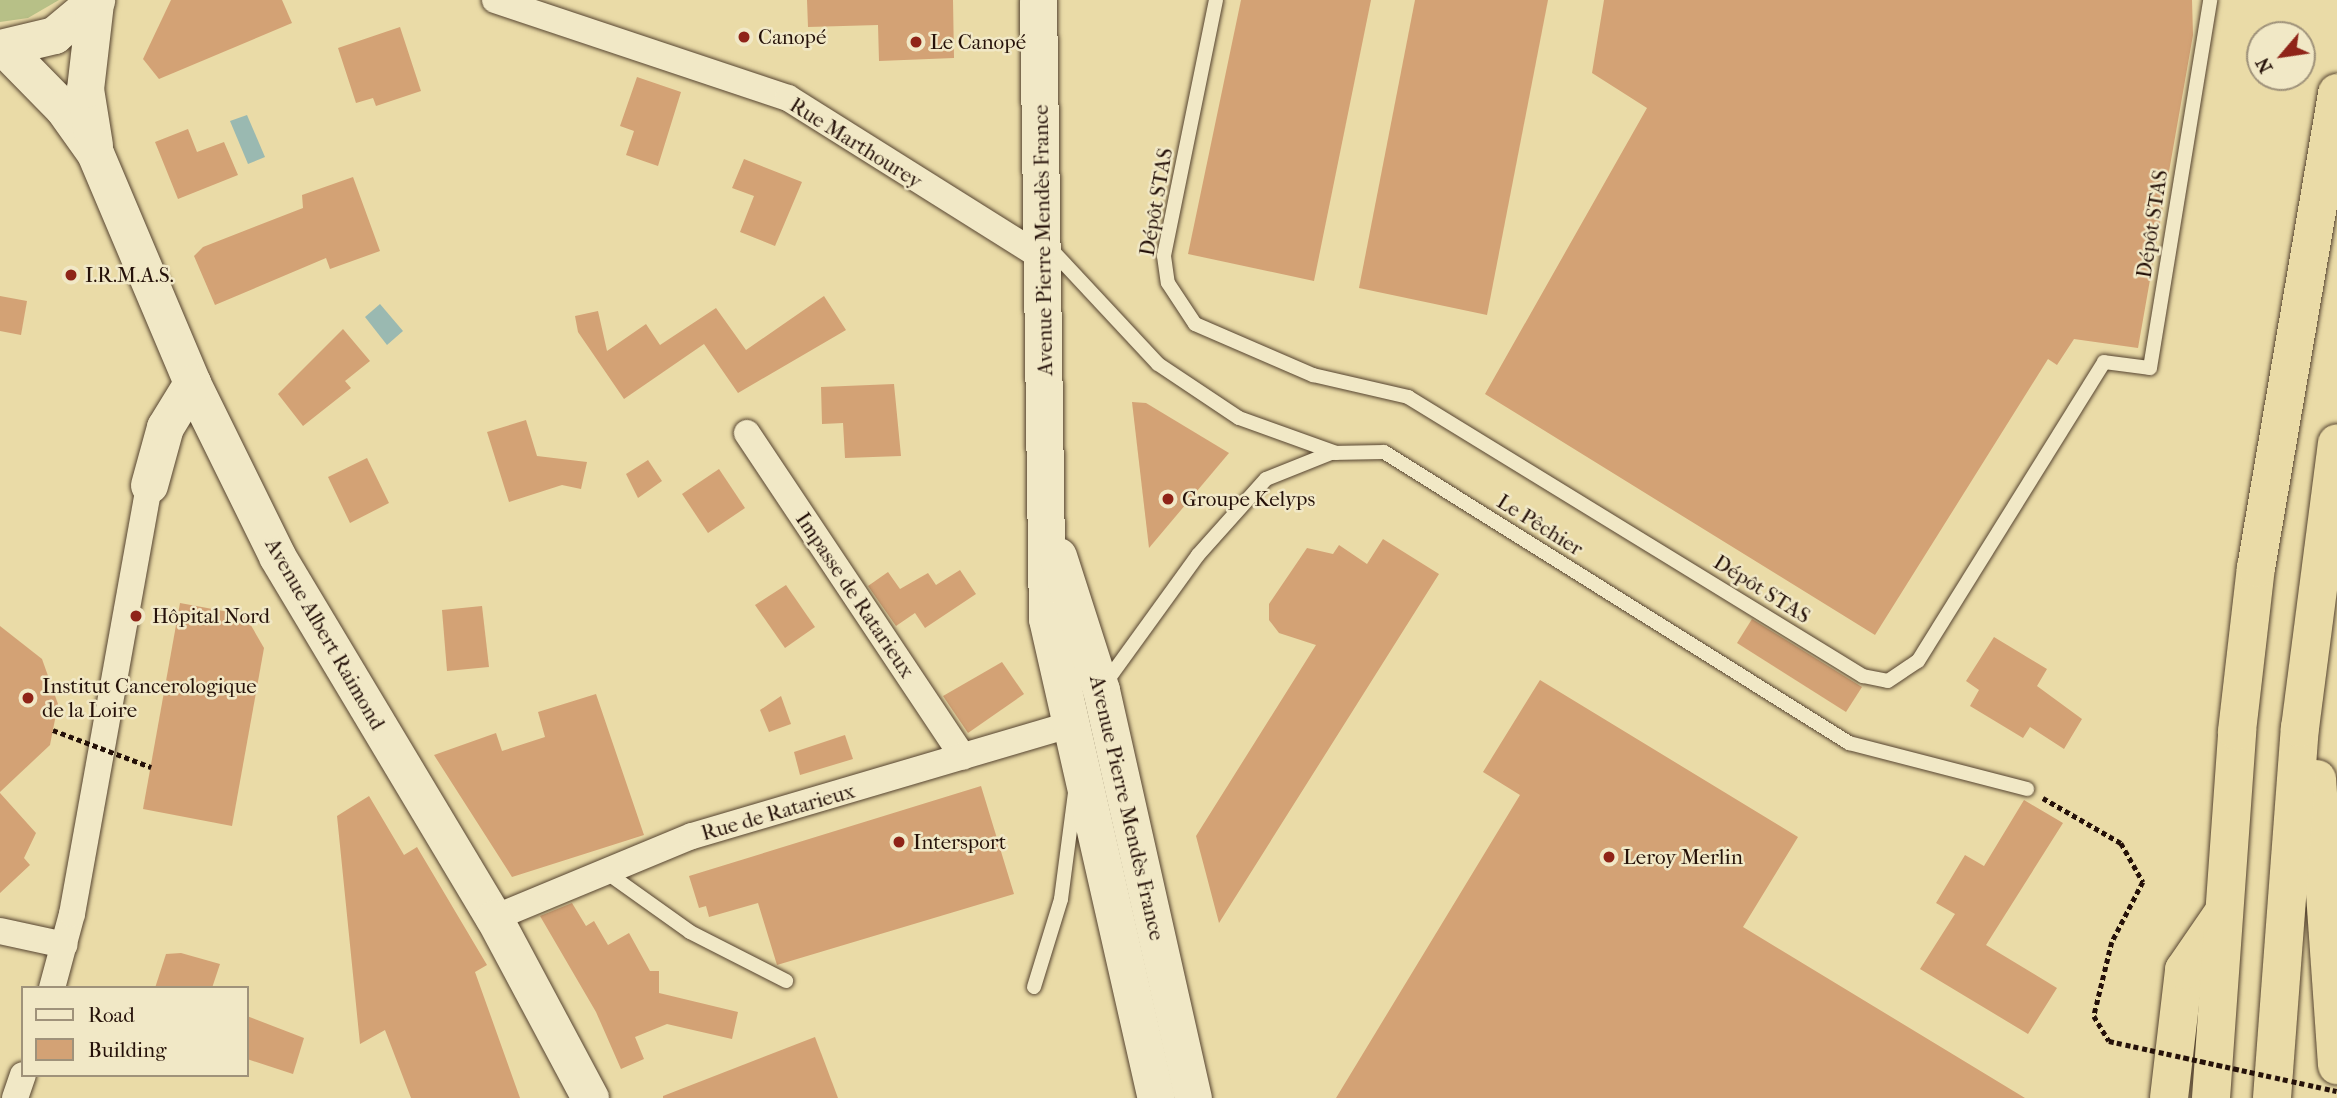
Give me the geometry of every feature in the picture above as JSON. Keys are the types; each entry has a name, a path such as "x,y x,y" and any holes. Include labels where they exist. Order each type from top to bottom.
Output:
{"highway":[{"path":"2211,1098 2222,914 2256,568 2337,93"},
{"path":"2272,1098 2300,728 2337,443"},
{"path":"2300,728 2317,774 2337,1065"},
{"path":"2169,1098 2184,970 2222,914"}],"main road":[{"name":"Avenue Pierre Mendès France","path":"1038,0 1045,251 1047,619 1156,1098"},
{"path":"2,48 54,35 95,1"},
{"name":"Avenue Albert Raimond","path":"95,1 85,89 95,153"},
{"name":"Avenue Albert Raimond","path":"2,48 63,108 95,153 192,383 277,556 494,918 590,1098"},
{"path":"149,485 165,427 192,383"},
{"name":"Avenue Pierre Mendès France","path":"1047,522 1101,690 1193,1098"}],"street":[{"name":"Rue Marthourey","path":"495,0 788,98 1045,251"},
{"name":"Impasse de Ratarieux","path":"747,433 963,757"},
{"path":"53,986 64,945 149,485"},
{"name":"Rue de Ratarieux","path":"494,918 692,836 1069,725"},
{"path":"0,931 64,945"},
{"path":"15,1098 22,1077"}],"lane":[{"name":"Dépôt STAS","path":"1216,0 1164,256 1168,283 1195,324 1313,375 1408,397 1863,676 1888,681 1918,661 2105,362 2150,368 2210,0"},
{"path":"1045,251 1158,364 1239,418 1338,453"},
{"name":"Le Pêchier","path":"1101,690 1159,604 1266,479 1338,453 1384,452 1849,743 2027,789"},
{"path":"1034,987 1061,899 1079,768"},
{"path":"606,872 690,932 786,981"}],"path":[{"path":"53,730 150,767"},
{"path":"2027,789 2122,843 2143,882 2112,942 2094,1016 2109,1041 2337,1091"}],"green space":[{"path":"0,0 59,0 28,18 0,22"}],"water":[{"path":"247,115 265,157 248,164 230,121"},
{"path":"380,304 403,331 387,345 365,317"}],"building":[{"path":"171,0 282,0 292,23 159,79 143,59"},
{"name":"Le Canopé","path":"807,0 953,0 954,58 879,61 878,25 808,27"},
{"path":"1241,0 1371,0 1314,281 1188,254"},
{"path":"1415,0 1548,0 1487,315 1359,288"},
{"path":"1604,0 2192,0 2193,35 2138,348 2074,339 2057,365 2048,359 1875,635 1485,394 1647,108 1592,73"},
{"path":"400,27 421,91 376,106 373,98 356,103 338,48"},
{"path":"637,77 681,92 658,166 626,155 634,131 620,126"},
{"path":"188,129 197,152 224,142 238,175 178,199 155,142"},
{"path":"744,159 802,182 775,246 740,232 754,196 732,188"},
{"path":"353,177 380,251 330,269 326,258 215,305 194,256 203,247 303,208 302,195"},
{"path":"0,296 27,301 21,335 0,331"},
{"path":"824,296 846,330 738,393 704,344 624,399 578,332 575,316 598,311 607,351 646,324 660,345 716,308 746,350"},
{"path":"343,329 370,361 345,381 351,388 303,426 278,394"},
{"path":"894,384 901,456 845,458 843,423 822,424 821,387"},
{"name":"Groupe Kelyps","path":"1132,402 1146,403 1229,453 1149,548"},
{"path":"526,420 537,456 587,462 581,489 562,485 509,502 487,432"},
{"path":"367,458 389,503 350,523 328,477"},
{"path":"648,460 662,481 638,498 626,474"},
{"path":"719,469 745,508 708,533 682,494"},
{"path":"1383,539 1439,574 1219,923 1196,836 1316,645 1279,633 1269,620 1269,604 1307,548 1333,554 1339,545 1367,564"},
{"path":"960,570 976,594 925,628 915,613 896,626 868,586 888,572 900,589 928,573 936,585"},
{"path":"786,585 815,627 785,648 755,605"},
{"path":"180,603 245,615 264,648 232,826 143,809"},
{"path":"482,606 489,667 447,671 442,610"},
{"path":"1752,619 1862,687 1846,712 1737,643"},
{"name":"Institut Cancerologique de la Loire","path":"0,626 42,659 58,704 50,745 0,792"},
{"path":"1994,637 2047,669 2037,686 2082,719 2064,749 2030,727 2023,738 1970,706 1979,690 1966,681"},
{"path":"1002,662 1024,694 968,733 943,696"},
{"name":"Leroy Merlin","path":"1540,680 1798,837 1743,927 2025,1098 1336,1098 1520,795 1483,772"},
{"path":"596,694 644,835 512,877 434,755 496,733 502,751 545,737 538,712"},
{"path":"781,696 791,724 769,732 760,710"},
{"path":"845,735 853,759 800,775 794,752"},
{"name":"Intersport","path":"981,786 1014,894 777,965 758,903 709,917 706,906 699,908 689,876"},
{"path":"0,793 36,833 24,858 30,865 0,893"},
{"path":"369,796 404,855 417,847 487,965 475,972 520,1098 411,1098 385,1030 360,1044 337,816"},
{"path":"2024,800 2063,823 1986,945 2057,988 2028,1034 1920,969 1955,914 1936,903 1965,855 1984,866"},
{"path":"572,903 586,926 594,921 608,945 629,933 650,971 659,971 659,993 738,1012 732,1039 667,1024 635,1037 644,1059 621,1069 596,1012 540,916"},
{"path":"181,953 220,964 213,986 156,986 166,954"},
{"path":"248,1016 304,1038 293,1074 248,1059"},
{"path":"815,1037 838,1098 663,1098 663,1096"}],"place":[{"name":"Canopé","path":"744,37"},
{"name":"Le Canopé","path":"916,42"},
{"name":"I.R.M.A.S.","path":"71,275"},
{"name":"Groupe Kelyps","path":"1168,499"},
{"name":"Hôpital Nord","path":"136,616"},
{"name":"Institut Cancerologique de la Loire","path":"28,698"},
{"name":"Intersport","path":"899,842"},
{"name":"Leroy Merlin","path":"1609,857"}]}
